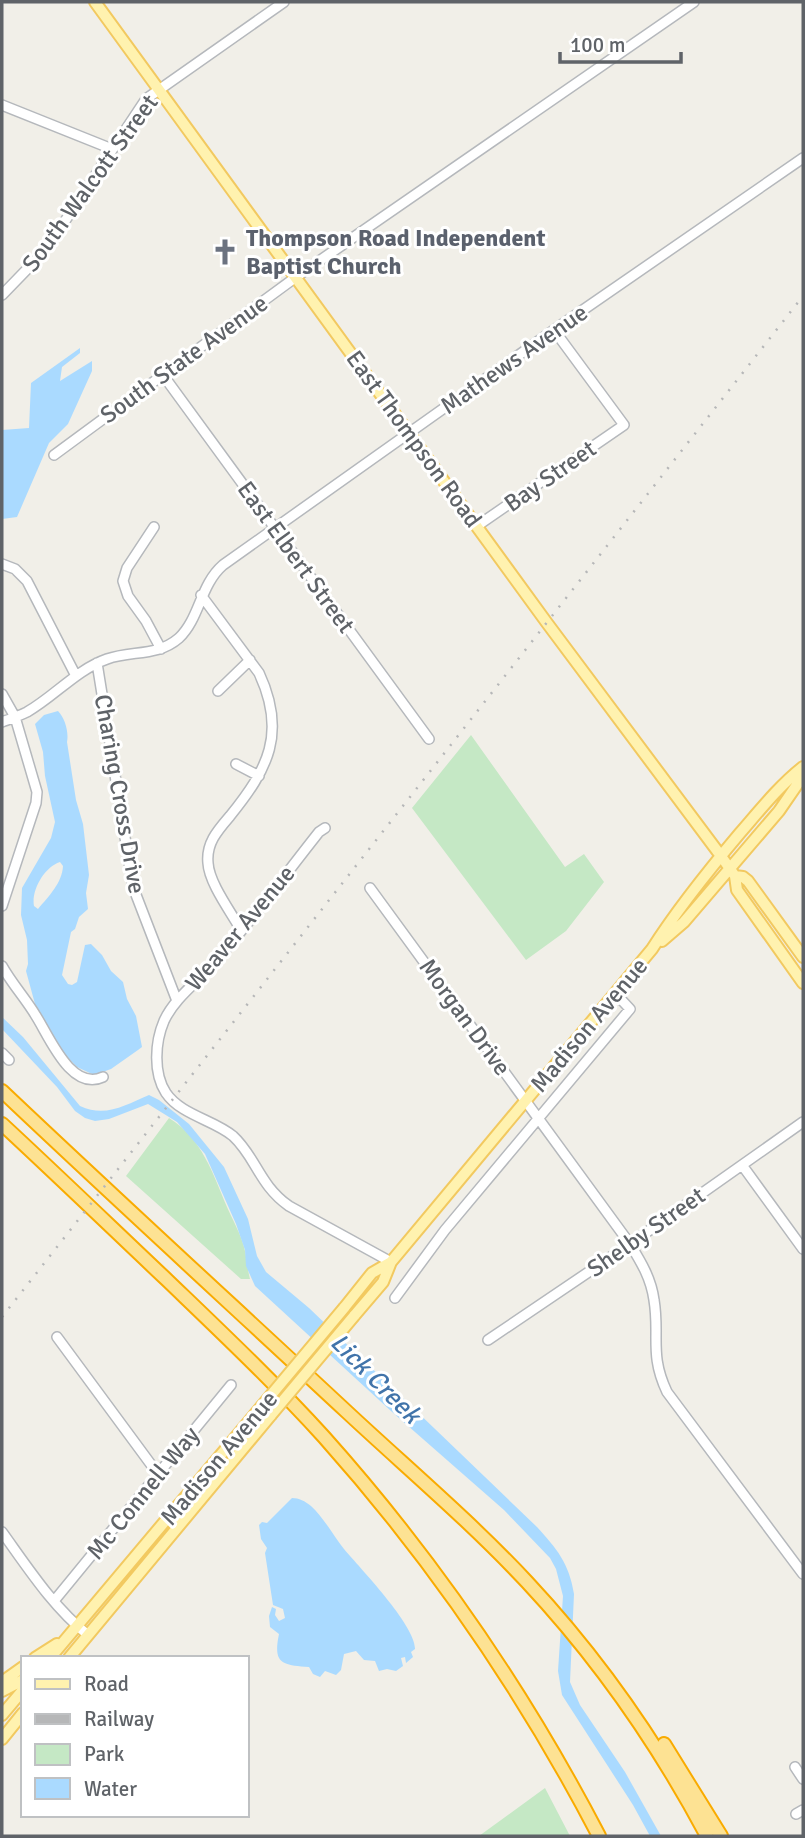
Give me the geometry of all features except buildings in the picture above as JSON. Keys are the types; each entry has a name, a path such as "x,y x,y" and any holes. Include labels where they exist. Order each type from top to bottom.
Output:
{"highway":[{"path":"2,1091 406,1466 541,1597 625,1701 672,1773 707,1836"},
{"path":"2,1124 244,1353 344,1460 418,1550 482,1639 545,1738 599,1836"},
{"path":"625,1701 663,1742 721,1836"}],"main road":[{"name":"East Thompson Road","path":"95,2 721,856 732,872 737,890 803,983"},
{"name":"Madison Avenue","path":"69,1656 383,1282 391,1262 652,949 676,911 721,856 765,803 803,767"},
{"name":"Madison Avenue","path":"652,949 684,922 732,872 803,776"},
{"name":"East Thompson Road","path":"732,872 748,881 803,957"},
{"name":"Madison Avenue","path":"52,1656 372,1273 391,1262"},
{"path":"38,1656 66,1639"},
{"path":"2,1682 21,1668"},
{"path":"2,1691 21,1681"},
{"path":"3,1708 21,1692"},
{"path":"2,1739 21,1715"}],"street":[{"name":"South Walcott Street","path":"2,295 53,239 146,99 284,2"},
{"name":"South State Avenue","path":"54,455 296,277 694,2"},
{"path":"2,105 112,149"},
{"name":"Mathews Avenue","path":"161,649 174,642 185,631 201,595 217,570 554,330 803,158"},
{"name":"Bay Street","path":"477,526 624,425 554,330"},
{"name":"East Elbert Street","path":"163,374 429,739"},
{"path":"2,722 26,713 97,663 114,656 161,649 128,596 123,581 127,568 154,527"},
{"path":"2,564 15,569 27,581 76,676"},
{"path":"201,595 250,660 265,687 272,719 270,749 259,776 216,833 208,854 211,876 242,930"},
{"path":"218,691 250,660"},
{"name":"Charing Cross Drive","path":"97,663 133,887 177,1001"},
{"path":"2,694 15,717 36,784 37,797 2,906"},
{"path":"236,764 259,776"},
{"name":"Weaver Avenue","path":"325,828 319,832 216,961 167,1014 160,1031 158,1069 166,1093 174,1101 234,1138 267,1187 283,1202 391,1262"},
{"name":"Morgan Drive","path":"370,888 630,1244 646,1271 653,1292 656,1363 667,1392 803,1574"},
{"path":"2,966 13,986 38,1018 58,1057 86,1078 96,1080 103,1077"},
{"name":"Madison Avenue","path":"395,1298 445,1230 630,1009 615,993"},
{"name":"Shelby Street","path":"488,1339 630,1244 803,1122"},
{"path":"742,1165 803,1249"},
{"path":"57,1337 158,1474"},
{"name":"Mc Connell Way","path":"54,1601 231,1385"},
{"path":"2,1532 54,1601 88,1635"},
{"path":"795,1768 803,1779"}],"green space":[{"path":"471,735 565,867 584,854 604,882 566,931 526,960 412,808"},
{"path":"169,1118 190,1136 205,1158 242,1242 250,1279 241,1279 126,1176"},
{"path":"545,1788 570,1836 479,1836"}],"water":[{"path":"80,348 80,353 62,367 60,381 92,361 92,371 68,424 49,443 17,517 2,519 2,430 29,428 31,383"},
{"path":"58,711 66,725 89,875 86,893 88,909 79,917 75,929 71,932 62,975 68,984 77,982 85,945 91,944 123,982 127,999 136,1016 142,1047 111,1069 94,1075 77,1067 58,1048 35,1004 26,971 27,940 21,915 22,888 51,838 55,822 43,752 35,724 44,715","holes":["60,862 63,866 58,884 38,909 34,906 34,900 40,880 54,865"]},
{"name":"Lick Creek","path":"2,1017 23,1037 80,1106 98,1111 107,1110 149,1095 189,1124 224,1167 248,1219 257,1256 266,1272 309,1308 551,1542 565,1565 574,1594 570,1682 580,1705 625,1772 661,1836 650,1836 562,1695 558,1671 563,1596 556,1569 550,1558 504,1510 255,1286 246,1266 245,1250 236,1224 205,1154 177,1122 148,1104 109,1119 95,1121 85,1118 75,1111 57,1087 2,1029"},
{"path":"292,1498 304,1501 316,1511 407,1626 415,1649 411,1652 413,1657 406,1663 405,1657 401,1658 403,1666 396,1671 379,1671 375,1661 364,1660 356,1651 344,1654 341,1670 336,1675 325,1671 320,1677 313,1674 309,1667 292,1665 278,1657 279,1634 270,1627 272,1607 276,1609 275,1615 279,1621 285,1618 283,1609 273,1605 265,1553 267,1548 261,1539 259,1525 262,1522 267,1523"}],"railway":[{"path":"2,1317 803,296"}],"place":[{"name":"Thompson Road Independent Baptist Church","path":"225,252"}]}
